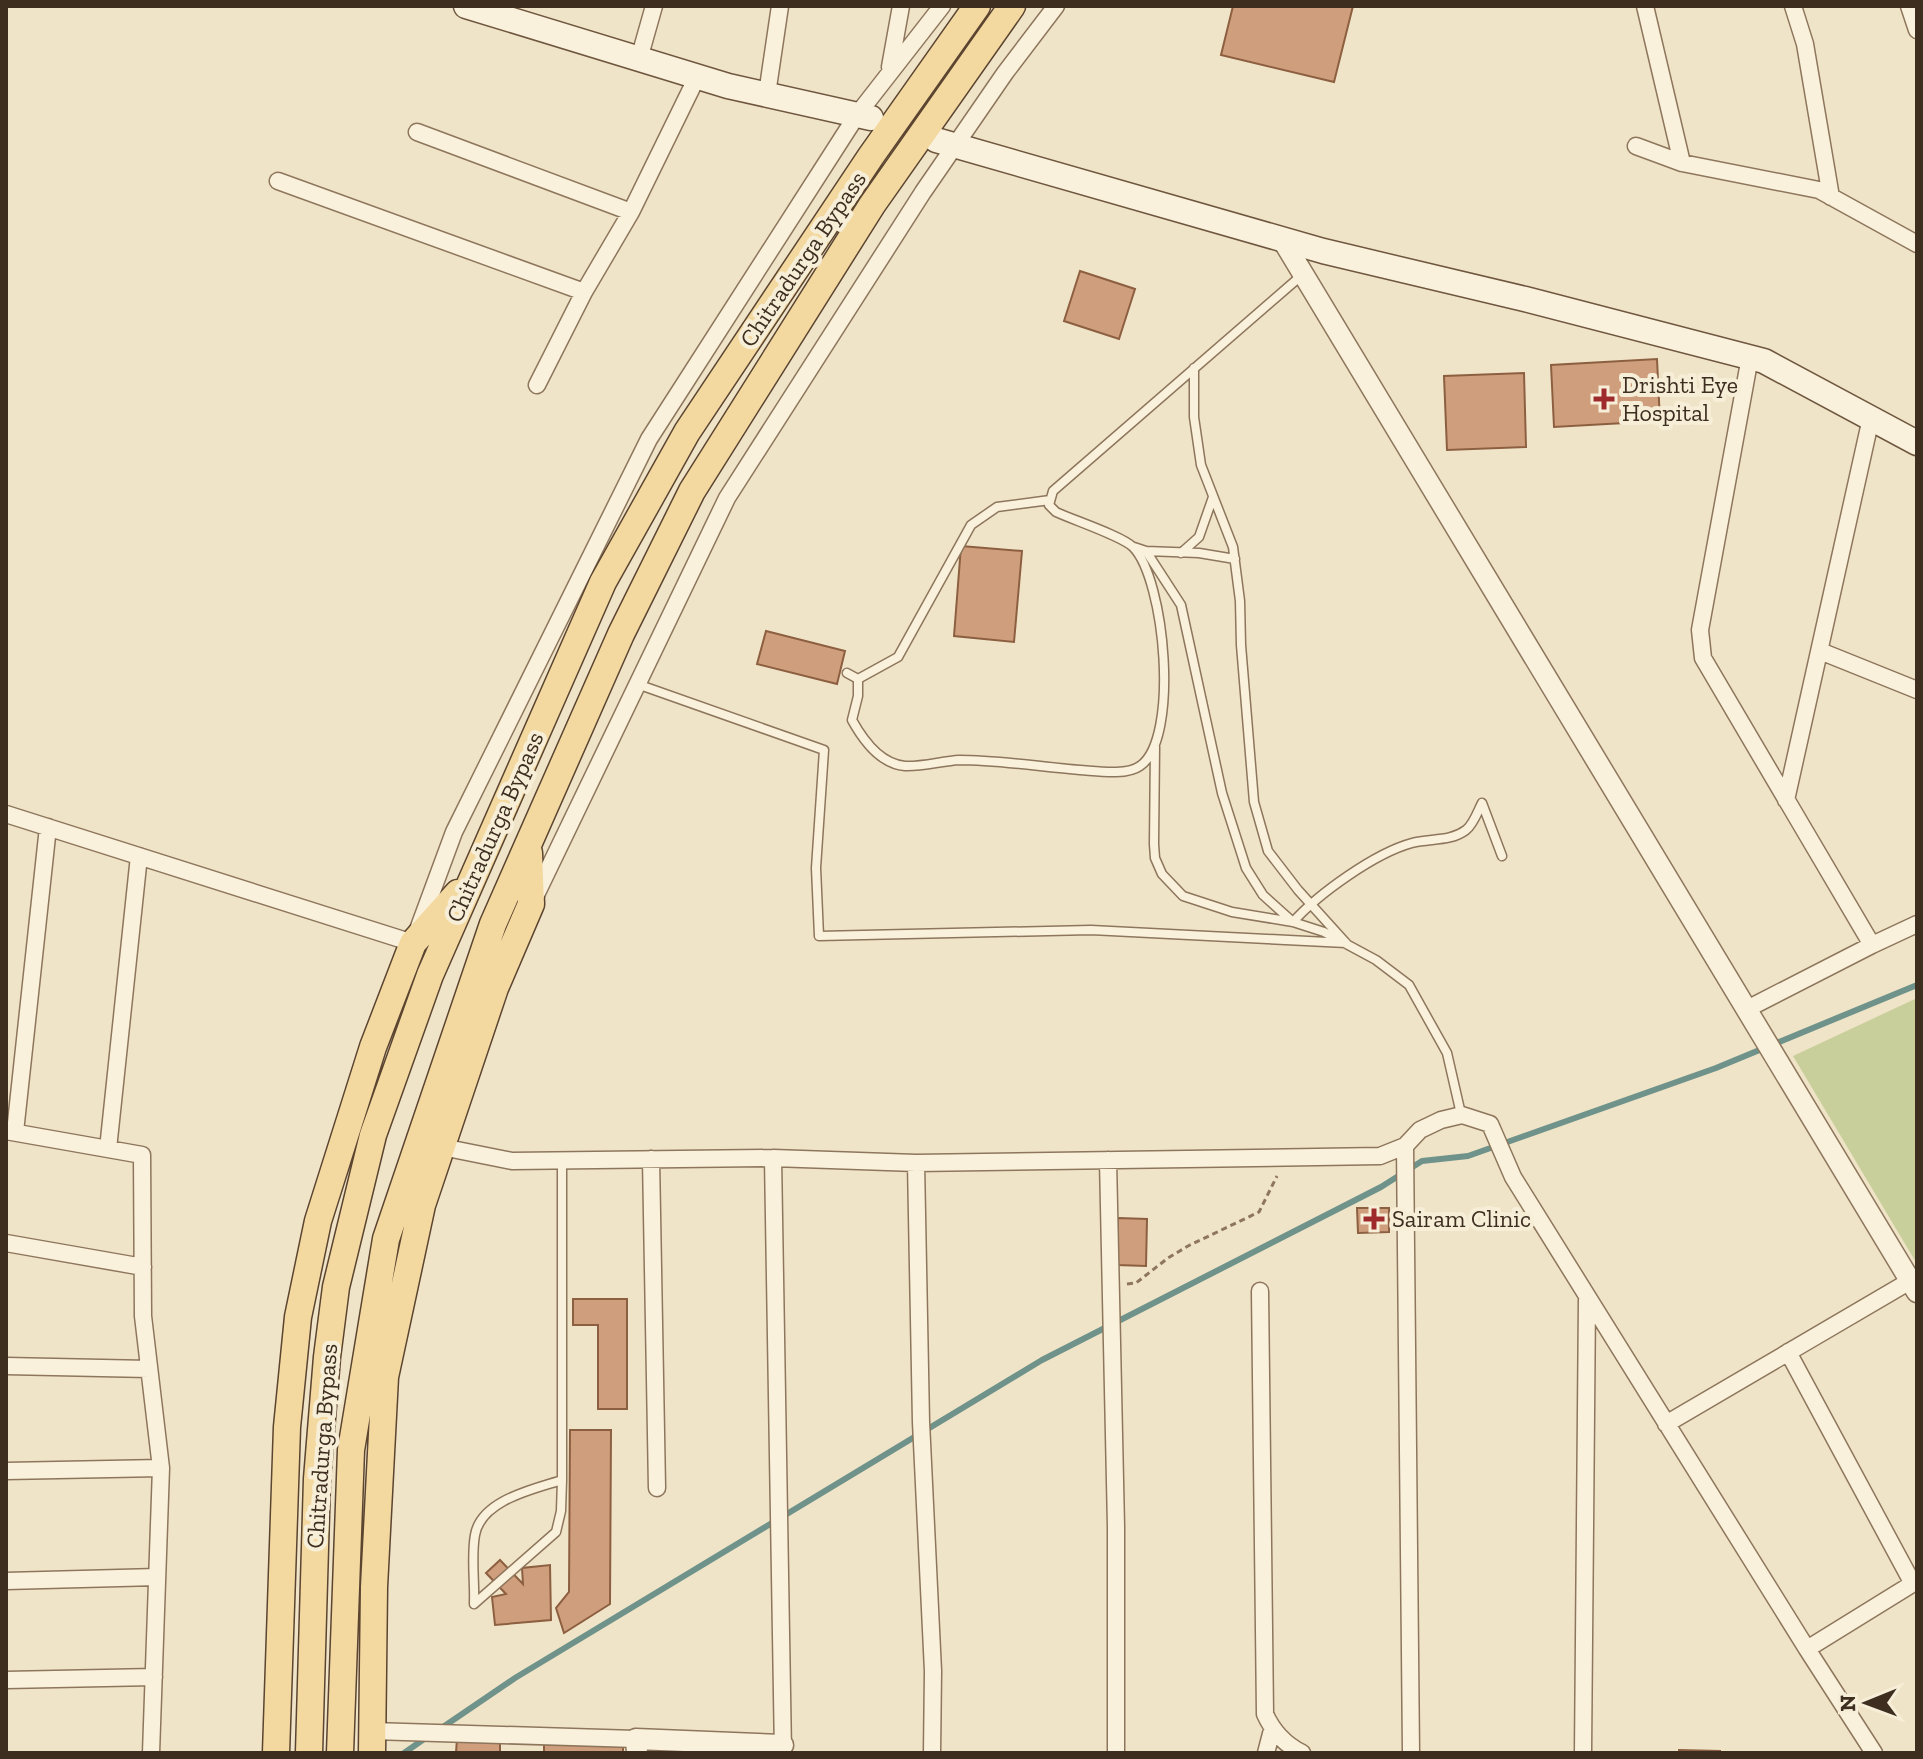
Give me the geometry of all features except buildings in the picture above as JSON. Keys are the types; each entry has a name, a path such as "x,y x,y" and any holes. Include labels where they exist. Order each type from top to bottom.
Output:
{"main road":[{"path":"466,6 697,77 864,116"},
{"name":"Chitradurga Bypass","path":"309,1753 317,1479 336,1287 373,1135 430,975 603,582 687,432 871,156 977,6"},
{"name":"Chitradurga Bypass","path":"340,1753 351,1450 386,1239 493,924 621,634 692,491 872,205 1012,6"},
{"path":"946,142 1282,239 1764,361 1917,443"},
{"path":"372,1742 374,1587 385,1377 422,1205 495,988 531,904 529,845"},
{"path":"276,1753 287,1427 298,1317 318,1221 373,1047 413,943 474,875"}],"street":[{"path":"639,59 654,6"},
{"path":"767,94 780,6"},
{"path":"890,70 901,6"},
{"path":"6,814 413,943 454,832 649,439 864,116 890,70 942,6"},
{"path":"531,904 727,498 946,142 1005,73 1056,6"},
{"path":"1645,6 1682,163"},
{"path":"1793,6 1805,44 1831,197"},
{"path":"1909,6 1917,30"},
{"path":"537,385 584,292 631,212 697,77"},
{"path":"417,132 631,212"},
{"path":"1636,146 1682,163 1819,190 1917,244"},
{"path":"278,181 584,292"},
{"path":"1282,239 1914,1286 1788,1352 1666,1424"},
{"path":"1750,357 1700,630 1703,658 1872,945"},
{"path":"1786,800 1871,418"},
{"path":"1820,651 1917,690"},
{"path":"48,827 10,1132 142,1155 143,1316 161,1468 151,1753"},
{"path":"108,1149 139,856"},
{"path":"1747,1009 1917,924"},
{"path":"442,1147 512,1161 773,1158 916,1163 1380,1156 1405,1146 1420,1130 1441,1120 1462,1115 1490,1124 1513,1177 1874,1753"},
{"path":"1405,1146 1411,1753"},
{"path":"372,1742 783,1749 773,1158"},
{"path":"651,1159 657,1488"},
{"path":"1108,1160 1116,1527 1116,1753"},
{"path":"916,1163 921,1422 933,1671 932,1753"},
{"path":"6,1243 143,1267"},
{"path":"1260,1291 1265,1714 1272,1730 1302,1753"},
{"path":"1583,1753 1587,1297"},
{"path":"1788,1352 1915,1582 1807,1649"},
{"path":"6,1366 149,1369"},
{"path":"6,1471 161,1468"},
{"path":"6,1581 157,1577"},
{"path":"6,1680 154,1677"},
{"path":"1266,1753 1272,1730"}],"lane":[{"path":"1235,559 1199,553 1146,551 1056,512 1049,505 1050,500 1053,491 1303,274"},
{"path":"1194,368 1194,417 1201,465 1235,559 1254,802 1268,851 1346,943"},
{"path":"1180,554 1199,537 1213,497"},
{"path":"858,679 898,657 971,525 997,507 1050,500"},
{"path":"858,679 858,696 852,720 860,736 874,751 905,766 962,760 1112,773 1140,766 1153,749 1162,720 1162,629 1155,594 1133,546"},
{"path":"1146,551 1181,605 1222,793 1246,868 1263,895 1293,922"},
{"path":"847,673 858,679"},
{"path":"637,684 824,750 816,868 819,936 1091,930 1346,943"},
{"path":"1155,742 1154,844 1155,858 1162,874 1183,896 1232,912 1293,922 1324,932 1376,960 1409,985 1447,1053 1462,1115"},
{"path":"1293,922 1309,903 1374,860 1412,843 1445,839 1468,829 1482,803 1502,856"},
{"path":"562,1160 562,1480 561,1511 556,1532 474,1604 475,1534 480,1520 506,1500 562,1480"}],"path":[{"path":"1111,1285 1136,1283 1168,1258 1259,1212 1273,1182 1291,1157"}],"green space":[{"path":"1917,998 1917,1264 1793,1056"}],"waterway":[{"path":"440,1729 515,1678 1042,1360 1381,1187 1422,1161 1468,1156 1716,1068 1917,985"},
{"path":"404,1753 427,1737"}],"place":[{"name":"Drishti Eye Hospital","path":"1604,399"},
{"name":"Sairam Clinic","path":"1374,1219"}]}
